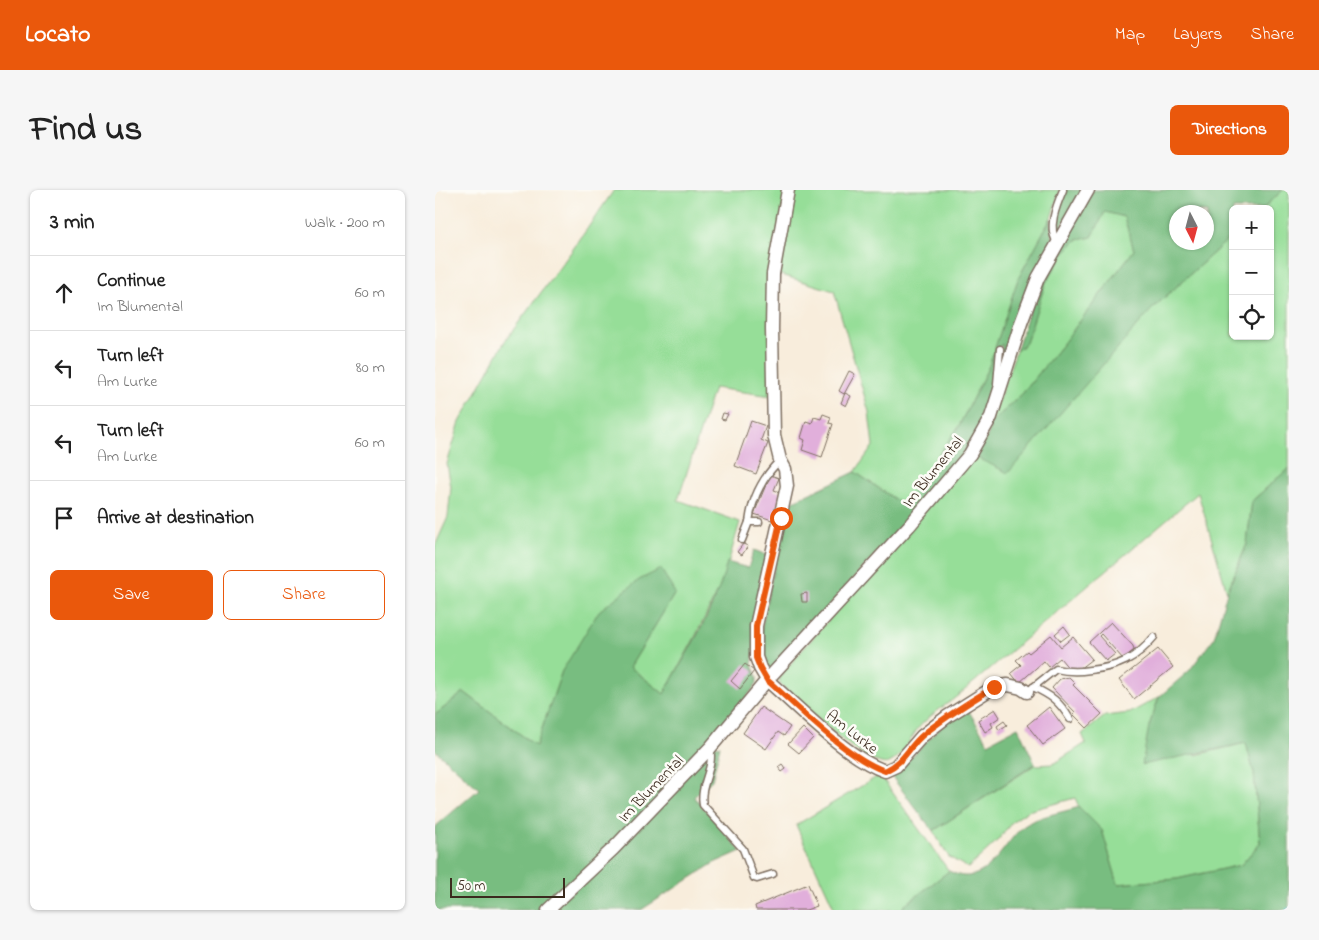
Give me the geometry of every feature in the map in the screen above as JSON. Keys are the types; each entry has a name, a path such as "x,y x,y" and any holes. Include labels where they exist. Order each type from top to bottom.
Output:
{"street":[{"path":"767,680 756,658 756,626 787,486 785,469 780,460 774,435 772,311 773,274 788,190"},
{"name":"Im Blumental","path":"548,910 613,849 711,748 767,680 909,526 970,454 991,417 1000,385 1038,278 1088,190"},
{"name":"Am Lurke","path":"767,680 836,741 871,766 885,771 896,766 922,736 948,716 994,687 1008,685 1030,689"}],"lane":[{"path":"1058,243 1054,239 1053,226 1063,190"},
{"path":"1000,349 996,384 1000,385"},
{"path":"742,540 749,522 751,508 761,484 770,470 780,460"},
{"path":"749,522 759,522"},
{"path":"1030,689 1056,669 1069,673 1103,669 1121,664 1131,658 1154,637"},
{"path":"1030,689 1055,698 1071,719"},
{"path":"711,748 712,762 703,789 703,805 743,849 754,878 757,879 773,874"}],"green space":[{"path":"614,190 786,190 770,275 772,396 714,388 678,500 740,522 723,581 664,694 630,667 675,593 562,671 536,746 464,692 435,715 435,546 448,517 451,487 447,464 460,422 505,341"},
{"path":"791,190 1060,190 1051,218 1018,279 989,366 959,426 902,504 855,472 873,446 869,412 834,291 775,273"},
{"path":"1066,190 1082,190 1055,238 1057,213"},
{"path":"1093,190 1283,190 1266,205 1229,205 1229,239 1152,309 1008,473 972,455 988,435 990,424 1023,393 1134,250 1124,217 1105,212 1092,237 1077,240 1064,253 1045,284 1026,343 1016,351 1038,284"},
{"path":"1283,190 1289,190 1289,468 1252,501 1247,544 1227,592 1198,493 960,694 927,719 895,760 889,763 879,763 850,745 816,718 780,684 779,677 972,455 1152,309 1229,239 1229,340 1274,340 1274,205 1266,205"},
{"path":"1105,211 1124,217 1134,250 1023,393 990,424 1016,351 1026,343 1045,284 1064,253 1077,240 1092,237"},
{"path":"1051,218 1053,242 999,379 1002,344 998,349 992,400 971,445 946,477 771,669 764,662 758,645 787,504 855,472 902,504 959,426 989,366 1018,279"},
{"path":"1289,468 1289,910 901,910 949,871 964,876 974,875 982,871 990,865 1017,832 1030,822 1079,807 1102,830 1118,884 1177,879 1241,865 1260,843 1254,773 1246,743 1142,765 1149,726 1159,697 1189,671 1214,638 1227,592 1247,544 1252,501"},
{"path":"754,550 769,556 752,665 757,677 757,683 713,745 720,746 712,780 694,797 741,851 714,863 641,910 435,910 435,827 479,789 435,750 435,715 464,692 536,746 562,671 599,611 639,580 661,569 675,593 630,667 664,694 716,597 727,562 748,568"},
{"path":"1159,697 1149,726 1196,755 1246,743 1254,773 1260,843 1241,865 1177,879 1118,884 1102,830 1079,807 1075,798 1028,811 1013,821 997,841 968,868 949,857 933,831 1035,765 1053,764 1086,743 1082,734 1105,716 1130,713"},
{"path":"967,708 988,743 1018,727 1035,764 933,831 892,777 949,719"},
{"path":"880,775 949,871 901,910 835,910 796,825"}],"building":[{"path":"849,371 855,374 844,394 839,391"},
{"path":"845,393 851,396 846,406 841,403"},
{"path":"723,413 728,414 725,420 721,419"},
{"path":"823,414 831,417 829,423 833,424 822,457 802,450 805,440 801,438 806,421 812,423 814,417 821,419"},
{"path":"751,421 766,426 761,440 768,443 756,474 735,466"},
{"path":"770,475 779,478 774,490 782,493 772,520 754,514"},
{"path":"743,544 748,546 742,555 737,552"},
{"path":"807,593 807,602 802,602 801,594"},
{"path":"1111,622 1133,646 1134,650 1123,659 1101,634 1099,636 1115,654 1106,661 1089,642"},
{"path":"1064,626 1070,634 1061,641 1055,634"},
{"path":"1051,635 1061,647 1073,637 1092,659 1079,669 1070,670 1060,658 1049,667 1044,661 1019,683 1011,673 1021,665 1016,660 1027,651 1029,653"},
{"path":"1158,649 1173,667 1134,699 1119,680"},
{"path":"745,664 754,671 740,689 731,681"},
{"path":"1069,677 1075,683 1073,685 1102,714 1087,728 1073,714 1075,712 1052,688 1060,679"},
{"path":"761,707 790,727 784,736 778,732 766,749 743,733"},
{"path":"1049,707 1065,729 1043,745 1027,725"},
{"path":"995,709 1000,717 991,723 993,727 985,732 978,720"},
{"path":"1004,721 1007,725 999,730 997,726"},
{"path":"803,728 813,738 799,753 788,744"},
{"path":"782,764 786,769 782,772 778,767"},
{"path":"808,884 817,906 806,910 756,910 755,906"}],"route":[{"path":"781,518 759,609 756,626 756,658 767,680 836,741 871,766 885,771 896,766 922,736 948,716 994,687"}]}
